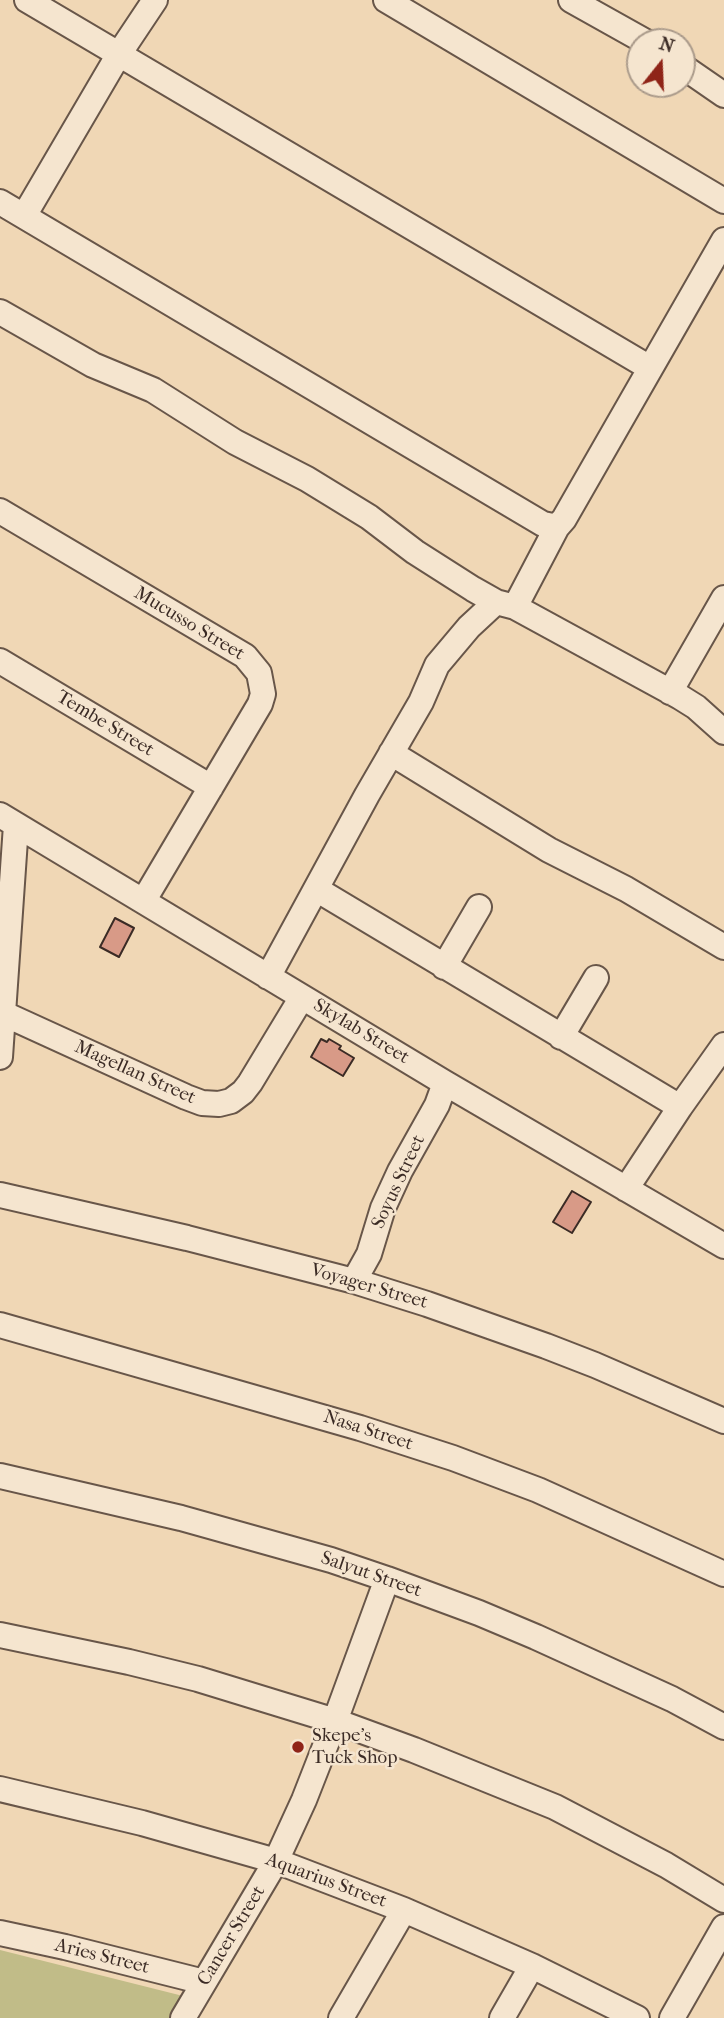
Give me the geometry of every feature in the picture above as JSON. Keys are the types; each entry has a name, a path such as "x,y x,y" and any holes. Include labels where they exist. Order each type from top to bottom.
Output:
{"street":[{"path":"27,0 650,368"},
{"path":"24,216 119,54 155,0"},
{"path":"386,0 724,201"},
{"path":"570,0 626,31"},
{"path":"696,76 724,95"},
{"path":"0,202 544,524 557,527"},
{"path":"268,977 421,702 436,665 469,627 505,604 564,519 724,240"},
{"path":"0,312 93,365 153,390 225,435 314,482 380,525 425,559 696,707 724,732"},
{"name":"Mucusso Street","path":"0,510 245,656 254,665 262,685 260,704 144,900"},
{"path":"670,692 724,598"},
{"name":"Tembe Street","path":"0,661 211,787"},
{"path":"391,753 549,850 626,889 724,947"},
{"path":"0,1057 8,820"},
{"name":"Skylab Street","path":"8,820 724,1247"},
{"path":"316,889 680,1107"},
{"path":"444,967 479,907"},
{"path":"561,1037 596,978"},
{"name":"Magellan Street","path":"2,1013 186,1097 202,1103 219,1104 231,1101 250,1083 302,997"},
{"path":"626,1189 724,1045"},
{"name":"Soyus Street","path":"354,1281 369,1254 383,1208 437,1105 445,1083"},
{"name":"Voyager Street","path":"0,1195 187,1238 354,1281 546,1346 724,1422"},
{"name":"Nasa Street","path":"0,1325 360,1427 453,1458 551,1495 724,1574"},
{"name":"Salyut Street","path":"0,1476 181,1518 331,1560 387,1579 536,1637 724,1727"},
{"name":"Cancer Street","path":"183,2018 276,1861 304,1800 387,1579"},
{"path":"0,1635 187,1676 335,1721 438,1759 555,1807 666,1865 724,1900"},
{"name":"Aquarius Street","path":"0,1789 129,1819 276,1861 404,1910 532,1966 637,2018"},
{"path":"341,2018 404,1910"},
{"path":"672,2018 724,1927"},
{"name":"Aries Street","path":"0,1933 204,1982"},
{"path":"502,2018 532,1966"}],"shaded area":[{"path":"0,1950 195,1999 184,2018 0,2018"}],"building":[{"path":"115,918 134,928 119,957 100,947"},
{"path":"321,1039 327,1042 329,1039 354,1058 343,1076 311,1057"},
{"path":"572,1191 591,1202 572,1233 553,1222"}],"place":[{"name":"Skepe's Tuck Shop","path":"298,1747"}]}
